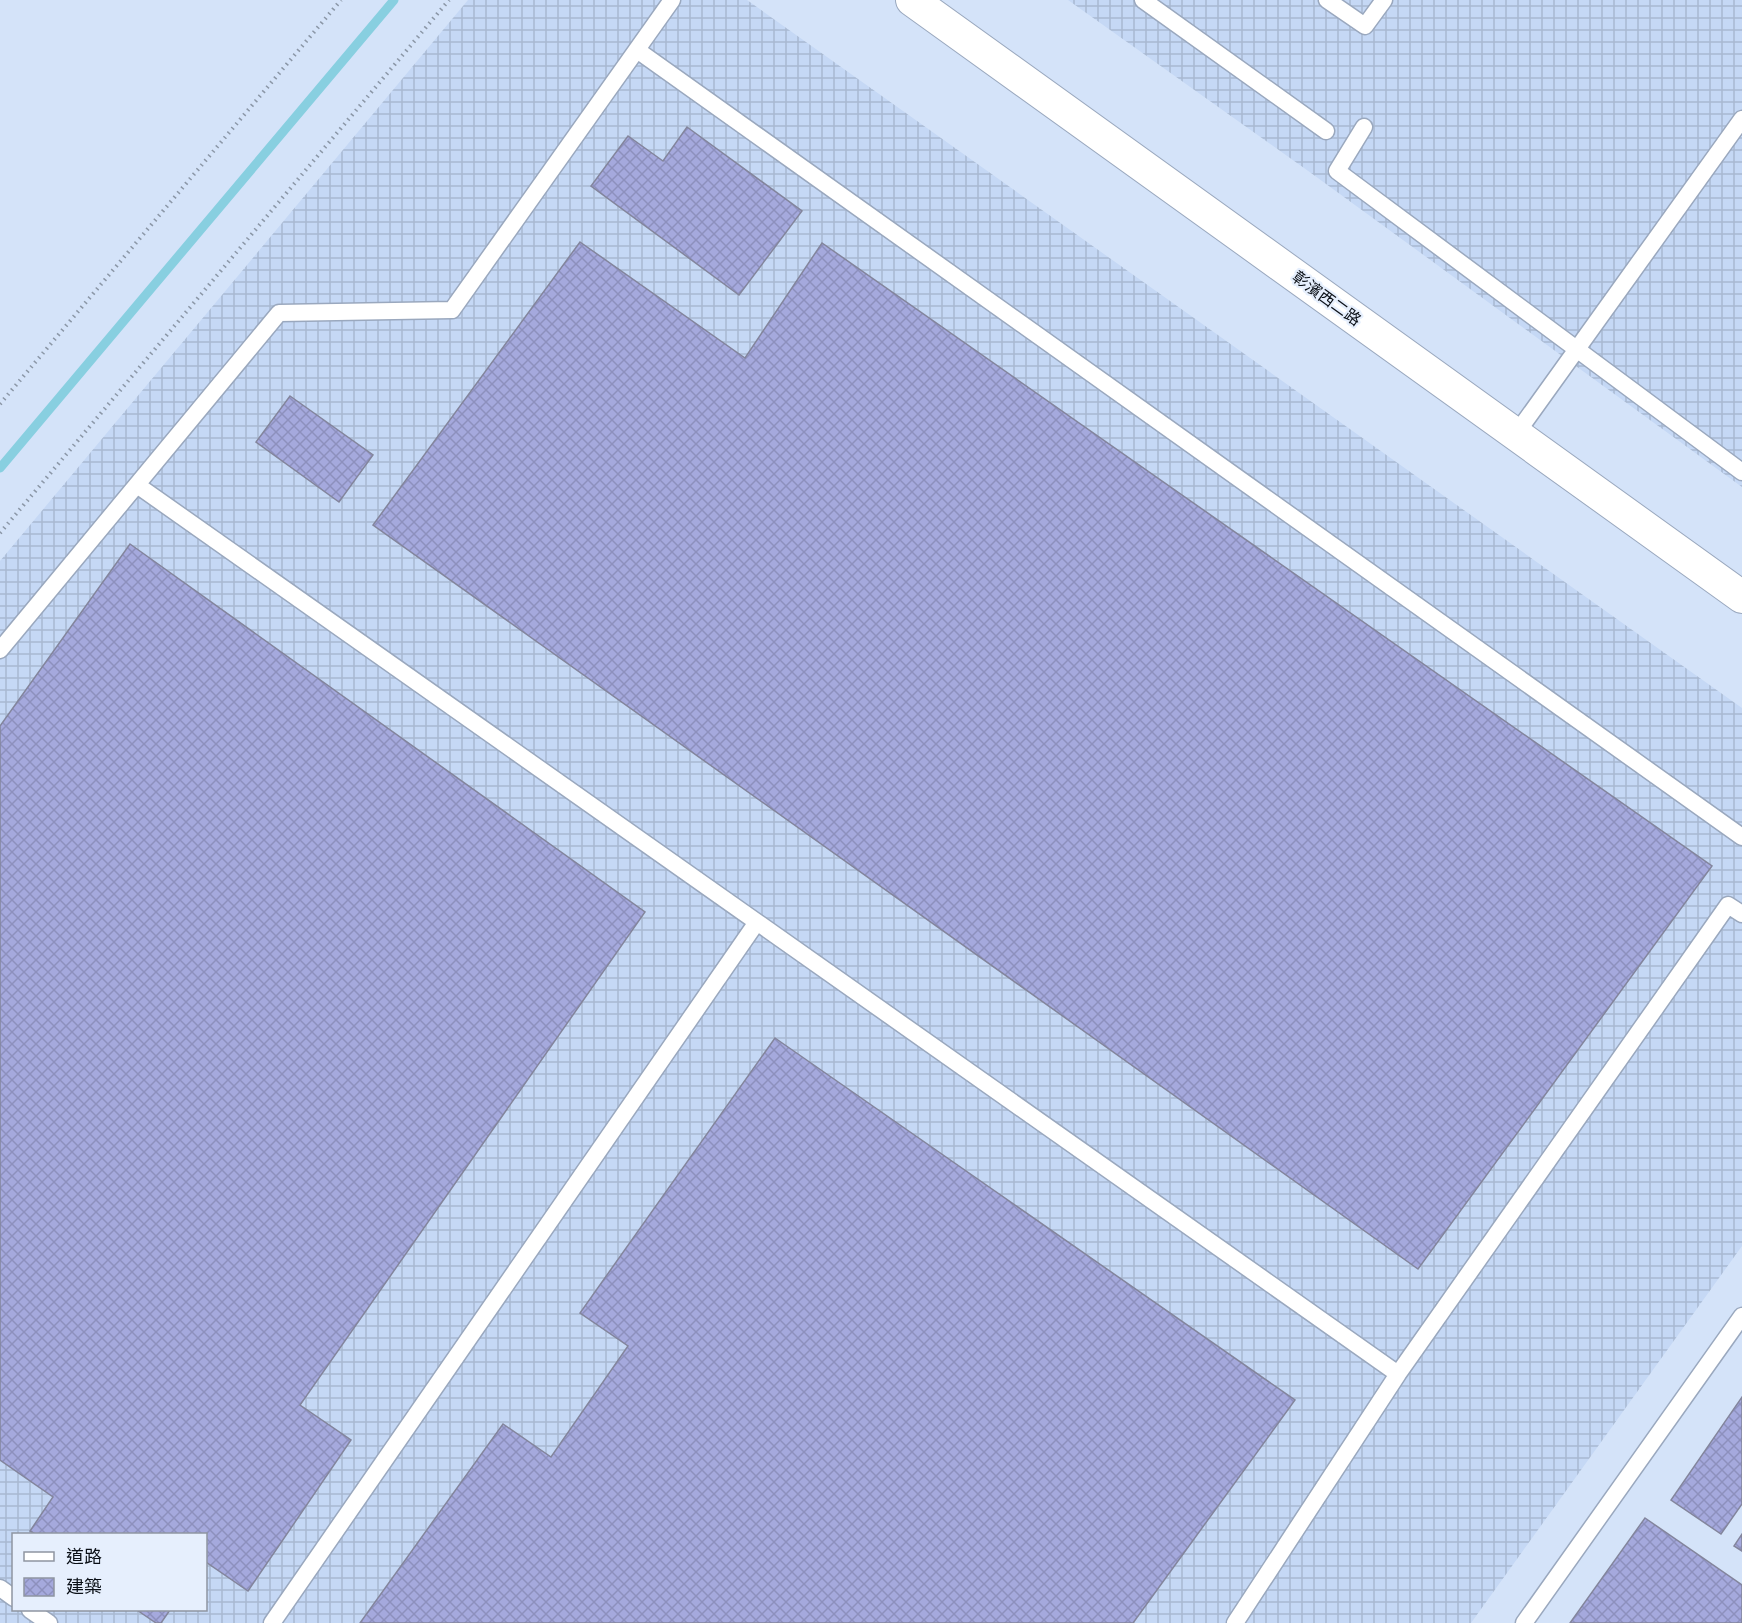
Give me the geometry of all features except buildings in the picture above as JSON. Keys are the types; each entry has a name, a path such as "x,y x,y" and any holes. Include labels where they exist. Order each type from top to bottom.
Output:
{"street":[{"name":"彰濱西二路","path":"912,0 1742,597"}],"lane":[{"path":"0,650 279,313 452,310 672,0"},
{"path":"1143,0 1326,131"},
{"path":"1327,0 1365,26 1384,0"},
{"path":"636,50 1742,837"},
{"path":"1516,434 1742,119"},
{"path":"1364,127 1337,171 1742,472"},
{"path":"137,485 1398,1374"},
{"path":"1235,1623 1398,1374 1728,905 1742,914"},
{"path":"272,1623 757,922"},
{"path":"1524,1623 1742,1316"},
{"path":"31,1611 49,1623"}],"path":[{"path":"0,404 341,0"},
{"path":"0,533 449,0"}],"shaded area":[{"path":"468,0 747,0 1742,708 1742,1246 1471,1623 0,1623 0,561"},
{"path":"1068,0 1742,0 1742,487 1311,173"}],"waterway":[{"path":"0,468 394,0"}]}
